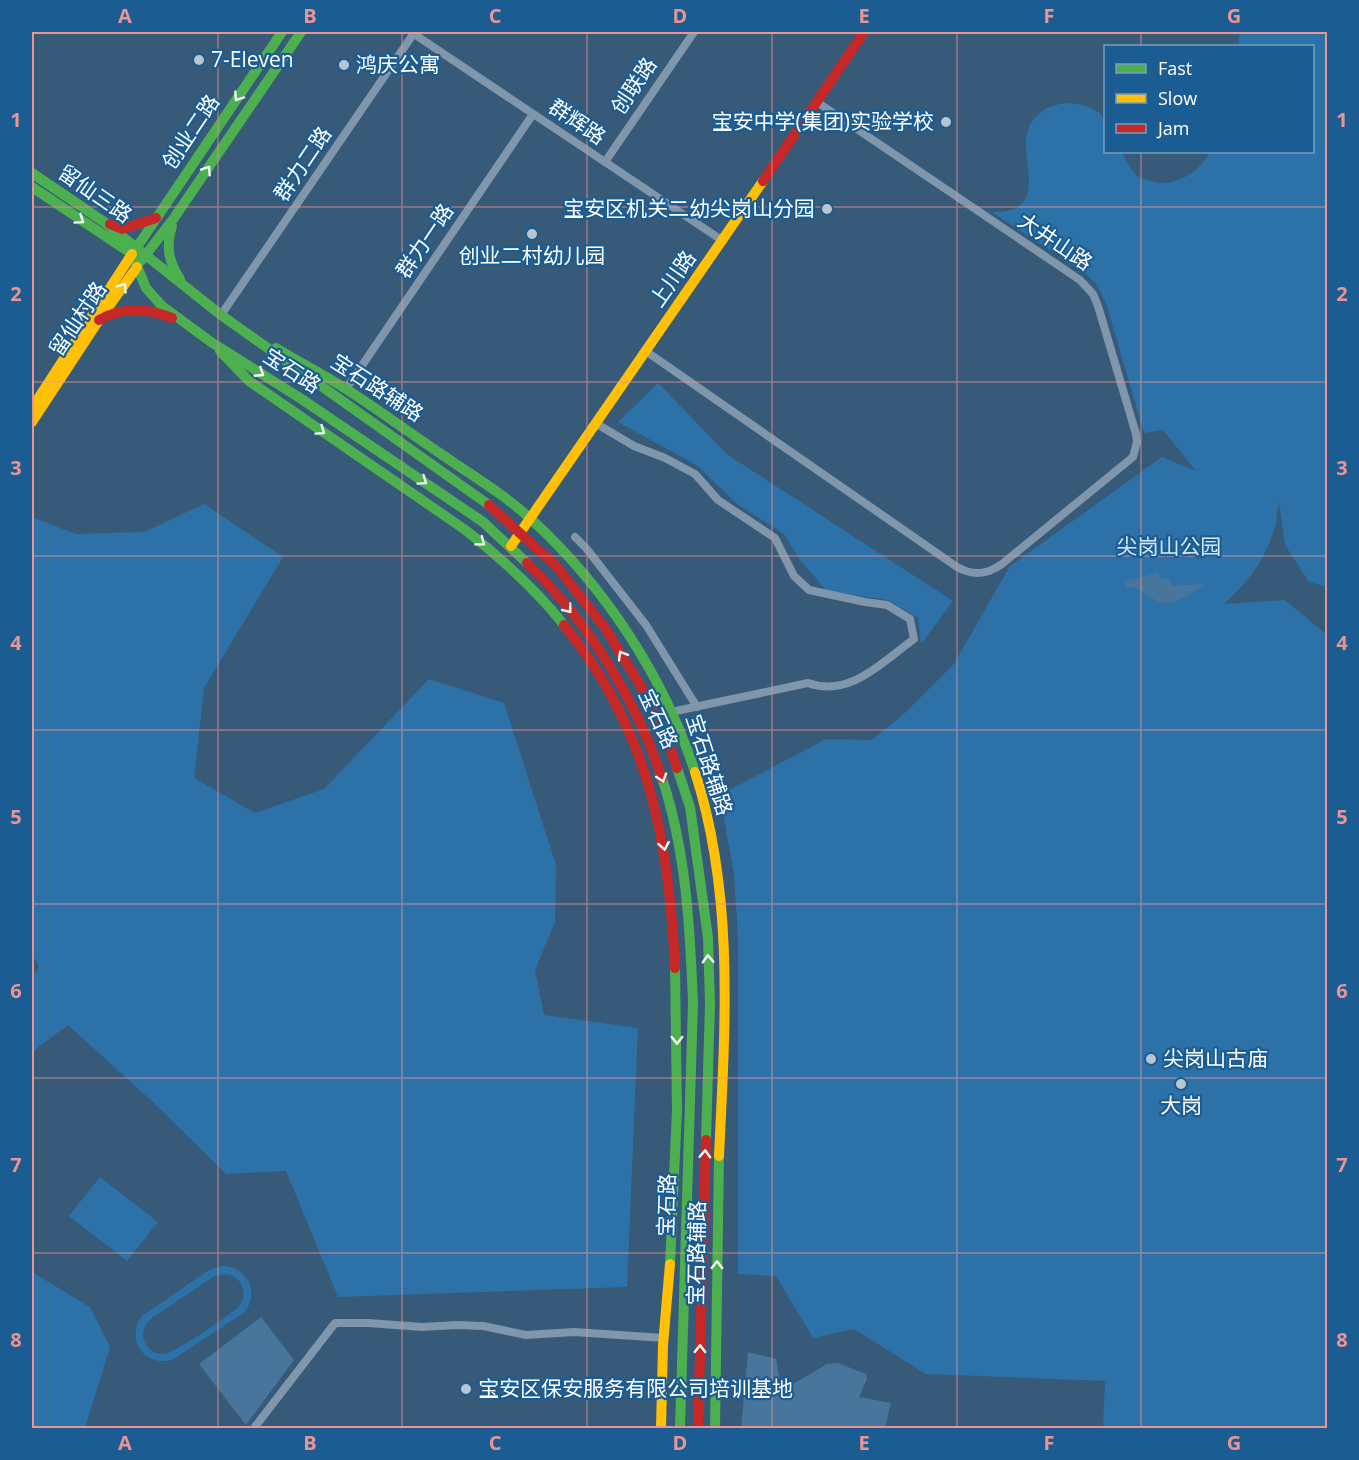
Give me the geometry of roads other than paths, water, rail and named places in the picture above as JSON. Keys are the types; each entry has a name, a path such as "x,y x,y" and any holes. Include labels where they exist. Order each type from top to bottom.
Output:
{"main road":[{"name":"创业二路","path":"134,250 282,32"},
{"name":"创业二路","path":"137,267 174,218 301,32"},
{"name":"上川路","path":"511,546 647,352 864,32"},
{"name":"留仙三路","path":"32,173 104,222 134,250"},
{"name":"留仙三路","path":"32,188 134,250"},
{"path":"104,222 122,228 157,217"},
{"name":"创业二路","path":"174,218 166,245 167,253 175,272 190,292"},
{"name":"宝石路","path":"134,250 146,255 221,315 494,509 521,532 557,567 605,628 640,685 669,745 690,807 708,938 710,1003 700,1428"},
{"name":"宝石路","path":"134,250 137,267 151,294 187,325 303,400 474,516 511,546 544,579 591,637 625,693 653,751 673,812 683,872 690,938 693,1003 680,1428"},
{"name":"留仙村路","path":"32,408 134,250"},
{"name":"留仙村路","path":"32,422 137,267"},
{"path":"99,320 115,311 138,309 169,316 187,325"},
{"name":"宝石路辅路","path":"231,322 346,389 504,497 531,519 568,556 618,619 654,678 684,739 705,804 716,868 723,937 726,1004 717,1209 715,1428"},
{"name":"宝石路辅路","path":"211,342 249,381 490,548 525,580 566,627 586,654 624,717 651,788 662,832 672,907 677,1076 661,1428"}],"street":[{"name":"群辉路","path":"412,32 723,241"},
{"name":"群力二路","path":"221,315 412,32"},
{"name":"创联路","path":"605,162 694,32"},
{"name":"大井山路","path":"647,352 964,571 980,573 995,569 1127,463 1136,450 1137,442 1093,294 1080,280 817,102"},
{"name":"群力一路","path":"346,389 533,114"},
{"path":"597,424 634,446 665,458 695,474 718,500 775,538 794,576 809,590 887,605 910,619 914,639 850,684 825,688 808,683 671,712"},
{"path":"576,537 646,625 697,707"},
{"path":"254,1428 335,1323 422,1327 483,1326 526,1335 574,1332 664,1338"}],"place":[{"name":"7-Eleven","path":"199,60"},
{"name":"鸿庆公寓","path":"344,65"},
{"name":"宝安中学(集团)实验学校","path":"946,122"},
{"name":"宝安区机关二幼尖岗山分园","path":"827,209"},
{"name":"创业二村幼儿园","path":"532,234"},
{"name":"尖岗山古庙","path":"1151,1059"},
{"name":"大岗","path":"1181,1084"},
{"name":"宝安区保安服务有限公司培训基地","path":"466,1389"}],"park label":[{"name":"尖岗山公园","path":"1169,547"}]}
